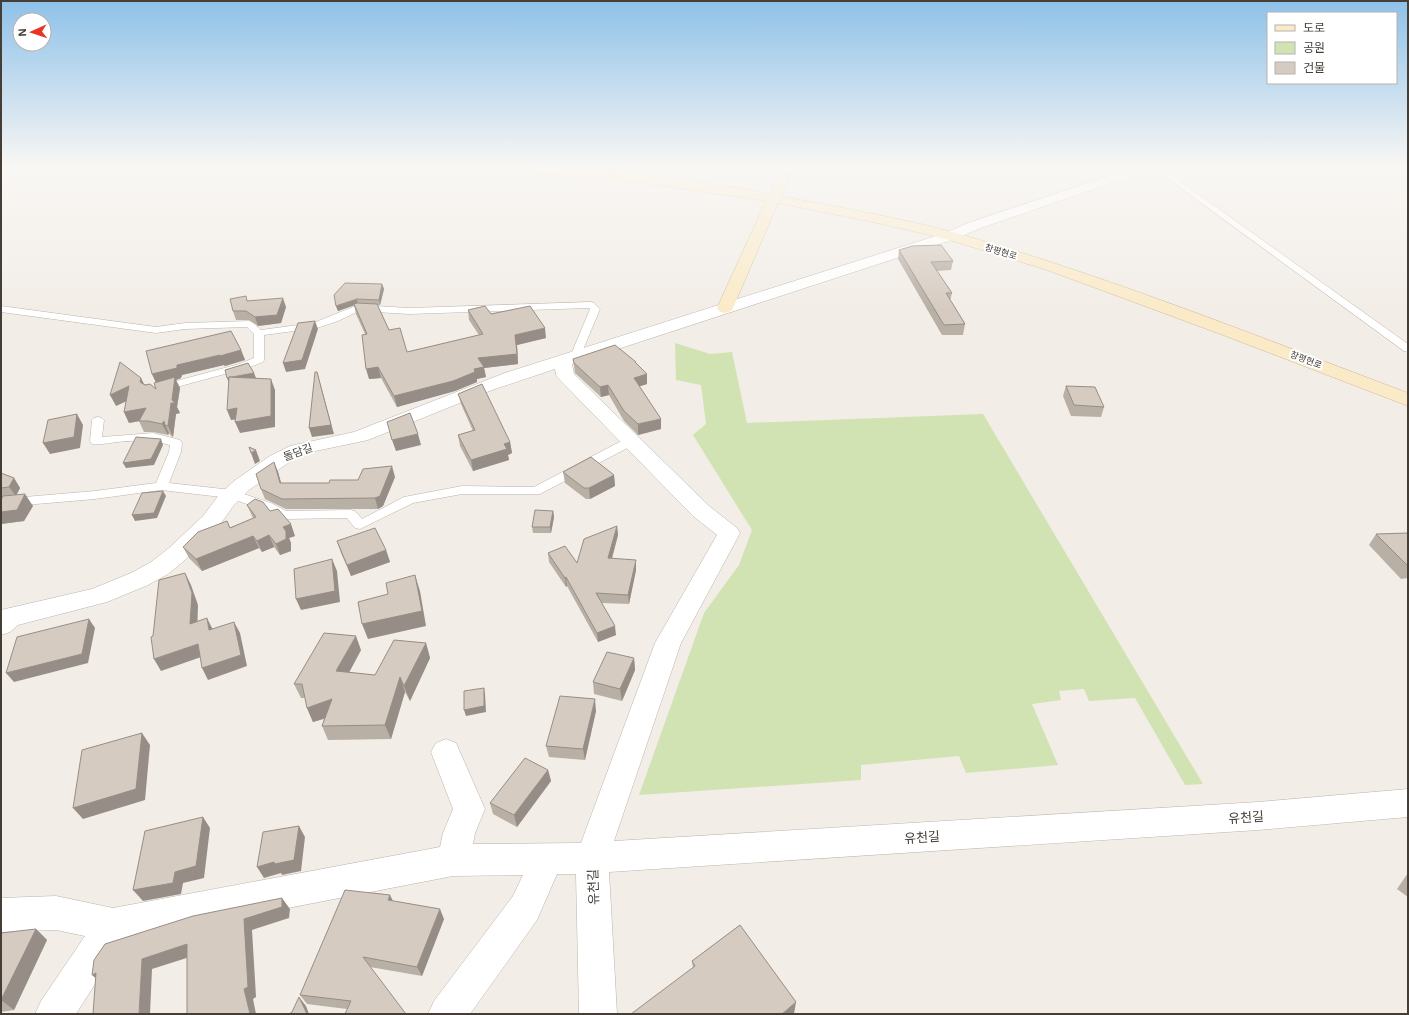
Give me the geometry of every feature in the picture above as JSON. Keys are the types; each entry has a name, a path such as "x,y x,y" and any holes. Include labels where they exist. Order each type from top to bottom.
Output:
{"main road":[{"path":"725,308 767,214"},
{"name":"창평현로","path":"853,214 950,236 1052,267 1229,331 1408,400"}],"street":[{"name":"돌담길","path":"1,625 10,617 80,601 126,586 148,575 176,554 211,520 232,494 277,460 290,453 315,445 359,436 470,391 531,369 569,359 950,236 973,226 1008,214"},
{"path":"1,915 56,913 113,925 454,860 592,858 668,643 729,533 701,511 565,375 569,359"},
{"path":"446,752 469,809 459,833 454,860"},
{"name":"유천길","path":"598,1014 592,858 1258,816 1408,803"},
{"path":"447,1014 525,908 546,858"},
{"path":"54,1014 113,925"}],"lane":[{"path":"1220,214 1408,349"},
{"path":"258,333 314,326 335,319 358,308 409,311 591,305 595,308 569,359"},
{"path":"1,309 156,330 185,326 250,324 258,333 259,360 243,366 151,391"},
{"path":"98,420 96,441 118,438 153,437 176,443 175,452 160,486"},
{"path":"1,503 95,495 160,486 232,494 266,506 284,515 350,514 360,525 409,500 462,490 536,491 631,441"}],"green space":[{"path":"675,343 710,354 732,352 747,423 983,414 1203,784 1185,785 1135,698 1089,701 1084,689 1059,691 1061,700 1032,704 1058,765 966,773 959,756 861,765 861,780 639,795 704,613 739,565 752,530 693,435 706,424 701,385 676,380"}],"building":[{"path":"941,245 953,261 931,262 952,293 946,293 965,324 944,325 899,250 912,246"},
{"path":"345,283 382,284 379,300 357,299 336,306 334,295"},
{"path":"246,296 247,301 283,298 277,315 255,317 246,311 233,311 230,299"},
{"path":"354,304 377,304 389,330 400,328 407,352 483,334 468,310 485,306 491,314 530,306 545,328 515,335 517,354 478,358 484,367 474,369 475,372 453,381 394,396 378,367 366,369 362,335 367,334"},
{"path":"315,321 302,360 283,363 298,323"},
{"path":"231,331 241,350 177,365 177,368 152,374 146,351"},
{"path":"615,345 636,362 647,374 634,378 661,419 638,424 624,411 608,385 600,387 574,363 573,359"},
{"path":"120,362 141,378 140,382 145,385 150,384 156,389 154,383 175,377 172,400 175,403 171,403 168,426 165,425 164,421 162,424 139,421 146,408 124,412 129,386 110,395"},
{"path":"248,363 254,373 227,378 225,370"},
{"path":"315,372 317,372 331,425 309,428"},
{"path":"229,377 271,379 271,416 235,422 237,408 227,410"},
{"path":"482,384 510,442 504,444 507,449 471,460 458,435 475,430 458,394"},
{"path":"1066,386 1095,387 1104,407 1074,405"},
{"path":"410,413 418,434 392,440 387,422"},
{"path":"77,414 74,437 43,443 48,420"},
{"path":"136,437 161,439 151,459 123,463"},
{"path":"249,447 256,450 251,453"},
{"path":"591,457 614,475 589,488 584,488 563,472"},
{"path":"274,462 280,483 329,483 330,480 358,480 363,469 392,466 380,496 375,498 282,499 261,489 256,474"},
{"path":"1,473 14,478 9,487 1,488"},
{"path":"163,491 154,513 132,515 142,493"},
{"path":"25,494 17,510 1,512 1,500 3,496"},
{"path":"255,499 263,502 270,511 278,509 291,524 283,527 286,531 286,539 276,544 269,535 257,541 253,536 196,559 183,547 198,532 227,521 230,528 256,517 247,505"},
{"path":"535,510 553,511 550,527 532,527"},
{"path":"617,526 608,558 636,560 628,595 596,593 615,626 597,633 566,577 565,578 548,553 565,546 577,563 584,539"},
{"path":"375,528 386,550 347,565 337,541"},
{"path":"1408,533 1408,566 1376,534"},
{"path":"332,559 335,591 296,599 294,569"},
{"path":"185,573 192,593 190,624 207,618 209,630 234,622 241,655 202,668 198,644 154,659 151,637 153,636 159,580"},
{"path":"415,575 422,611 362,624 358,602 388,594 386,583"},
{"path":"89,619 82,654 6,673 17,637"},
{"path":"324,633 356,636 336,671 375,675 394,640 426,643 404,686 400,677 385,725 322,726 332,699 307,708 302,684 294,684"},
{"path":"607,652 634,658 620,689 593,682"},
{"path":"484,688 484,706 464,710 464,691"},
{"path":"560,696 595,699 583,749 546,746"},
{"path":"142,733 136,789 73,808 82,750"},
{"path":"525,758 548,770 514,815 490,803"},
{"path":"203,817 196,866 175,872 173,883 133,890 145,831"},
{"path":"299,826 294,860 275,864 274,862 257,867 263,832"},
{"path":"345,890 390,895 388,900 440,909 417,967 363,957 406,1014 345,1014 351,1001 300,995"},
{"path":"282,898 282,907 244,919 248,987 244,989 250,1014 187,1014 187,944 142,959 139,1014 93,1014 96,973 92,975 94,960 105,944 193,916"},
{"path":"740,925 796,1002 782,1014 631,1014 695,966 692,961"},
{"path":"36,929 1,1000 1,933"},
{"path":"299,997 307,1014 289,1014 292,1012"}]}
